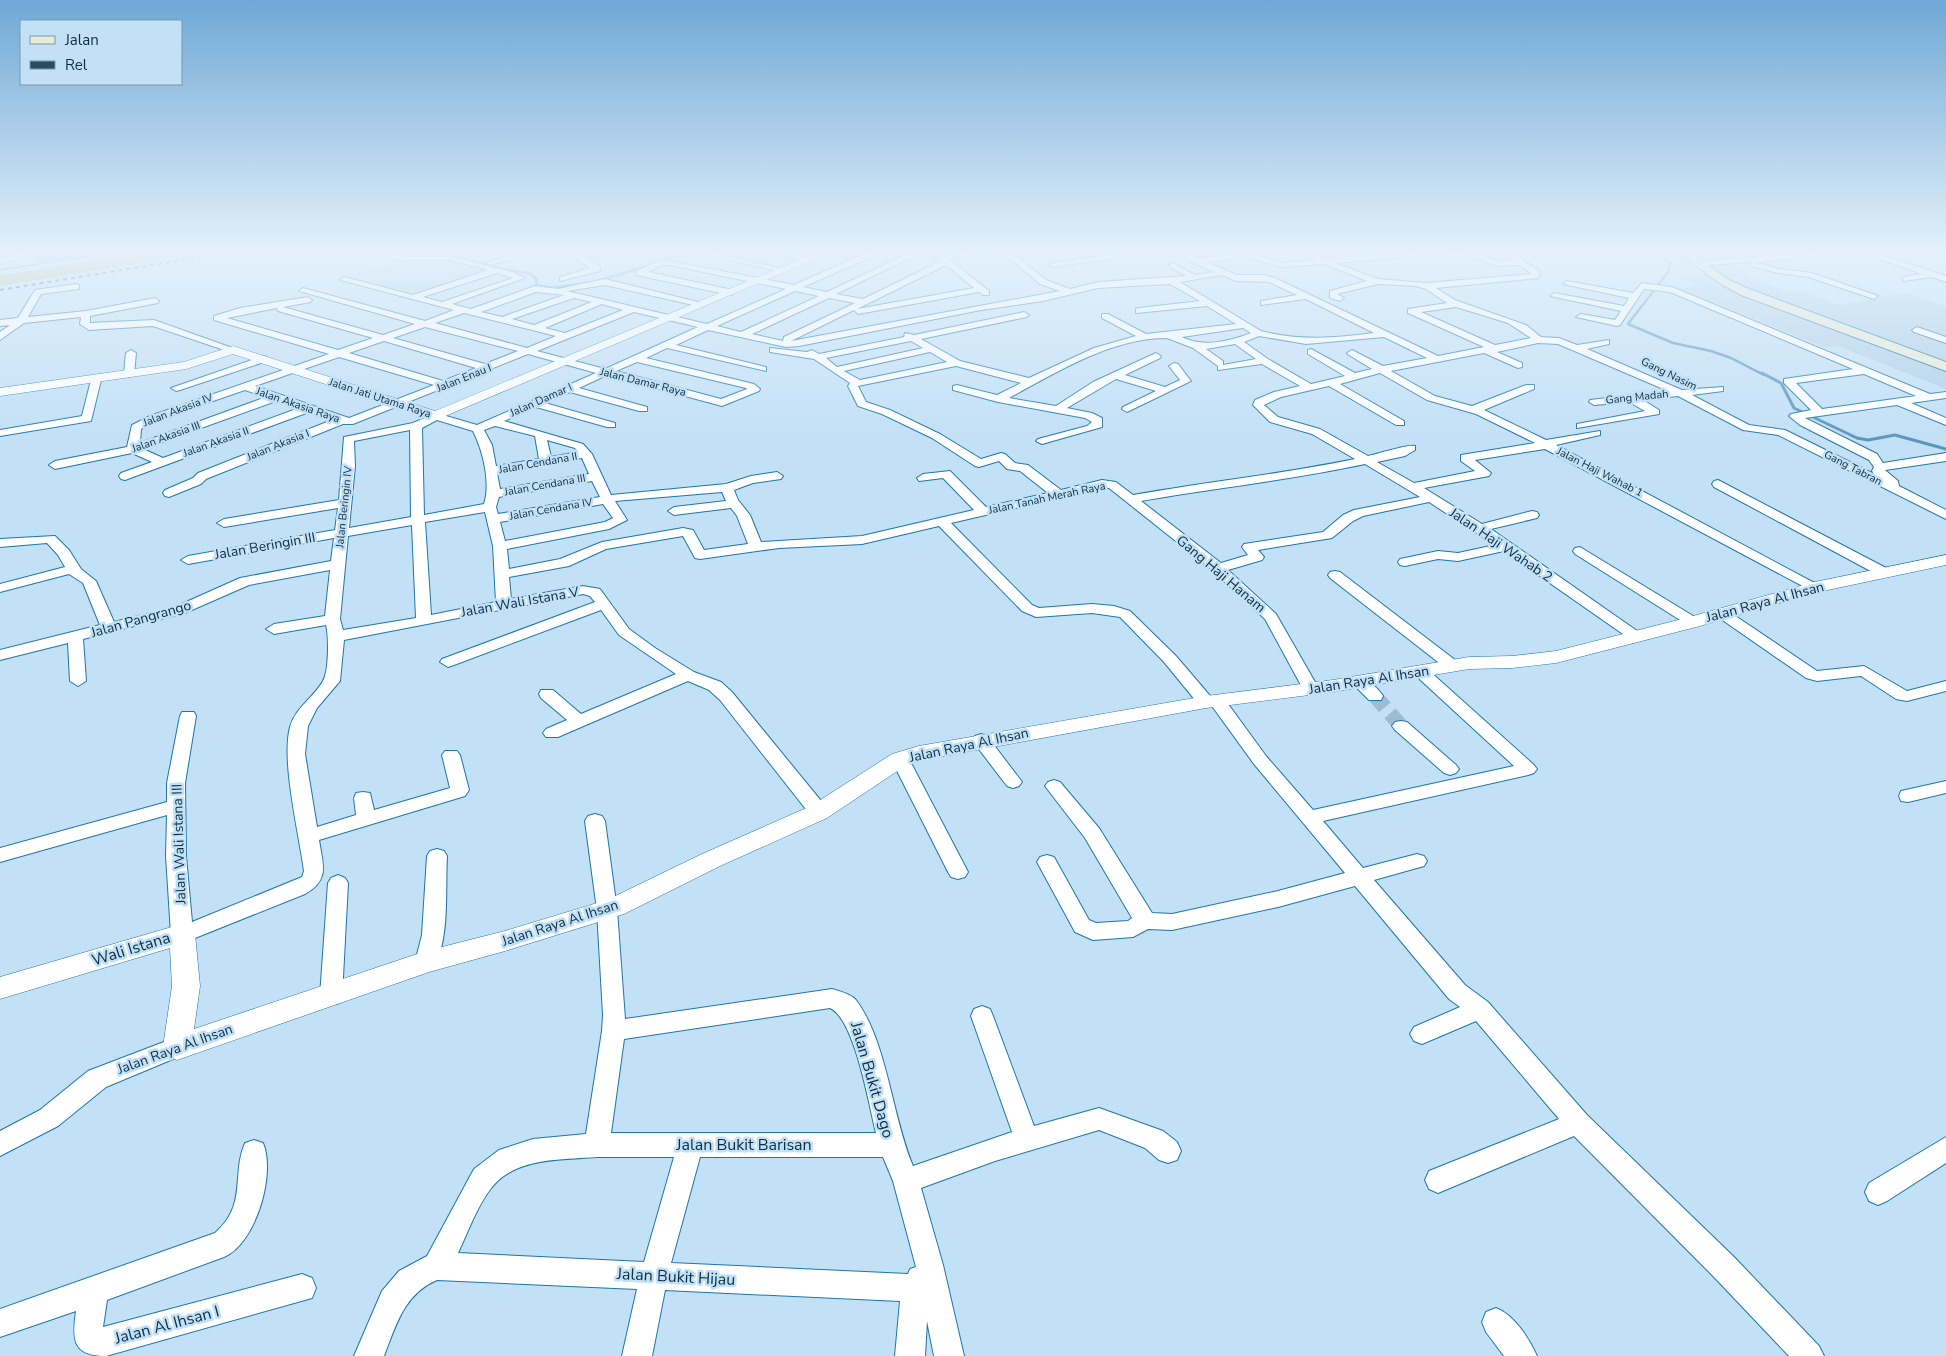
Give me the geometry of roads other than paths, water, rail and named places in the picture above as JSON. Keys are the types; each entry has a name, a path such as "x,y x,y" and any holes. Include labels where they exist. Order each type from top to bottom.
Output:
{"main road":[{"path":"1806,315 1946,367"}],"street":[{"path":"0,337 22,320 25,315"},
{"path":"0,323 72,315"},
{"path":"86,315 85,324 89,327 154,323 234,350"},
{"path":"226,315 217,318 446,385"},
{"path":"197,339 264,315"},
{"path":"303,315 488,368"},
{"name":"Jalan Damar Raya","path":"391,315 722,403"},
{"path":"339,353 453,315"},
{"path":"484,315 567,336"},
{"path":"502,320 515,315"},
{"path":"535,328 567,315"},
{"name":"Jalan Enau I","path":"399,403 618,315"},
{"path":"660,315 742,335 780,342 798,343 940,315"},
{"name":"Jalan Jati Utama Raya","path":"234,350 436,416 677,315"},
{"name":"Jalan Damar I","path":"478,429 732,315"},
{"path":"742,335 784,315"},
{"path":"780,342 835,315"},
{"path":"995,315 1001,319"},
{"path":"1230,315 1258,333 1288,341 1312,343 1385,334"},
{"path":"1345,315 1437,359"},
{"path":"1420,315 1518,365"},
{"path":"1236,340 1264,361 1311,388 1380,370 1538,340 1534,334 1495,315"},
{"path":"1581,317 1617,323 1621,315"},
{"path":"1733,315 1928,397"},
{"path":"693,333 794,355 818,357 1001,319 1024,316"},
{"path":"1105,316 1144,337"},
{"path":"826,320 845,333"},
{"path":"892,325 931,350 956,363 991,370 1030,382"},
{"path":"998,398 1089,352 1144,337 1175,335 1246,325"},
{"path":"1917,330 1946,340"},
{"path":"1193,345 1236,340 1258,333"},
{"path":"1175,335 1193,345 1221,366 1264,361"},
{"name":"Gang Nasim","path":"1538,340 1559,341 1629,369 1680,393 1728,420 1758,430"},
{"path":"1575,348 1606,342"},
{"path":"798,343 835,370 856,382"},
{"path":"666,345 762,369"},
{"path":"0,392 96,380 186,364 234,350"},
{"path":"835,370 931,350"},
{"path":"1311,352 1354,377"},
{"path":"129,374 131,353"},
{"name":"Jalan Akasia Raya","path":"244,386 339,353"},
{"path":"1352,353 1380,370"},
{"path":"1057,410 1115,375 1156,356"},
{"path":"634,358 750,386 755,389 722,403"},
{"path":"176,388 263,359"},
{"path":"956,363 856,382 852,386 862,404 886,412 936,436 979,463 996,454 1011,466 1024,468 1058,494"},
{"path":"1128,409 1186,381 1174,366"},
{"path":"991,370 957,388 1098,420 1098,425 1042,441"},
{"name":"Jalan Haji Wahab 1","path":"1380,370 1431,398 1473,410 1546,445 1816,588"},
{"path":"1810,413 1788,381 1866,371"},
{"path":"1115,375 1164,390"},
{"path":"0,433 87,419 96,380"},
{"path":"1331,383 1400,423"},
{"name":"Jalan Akasia Raya","path":"244,386 273,398 345,421 399,403"},
{"name":"Jalan Akasia IV","path":"133,449 136,427 143,422 244,386"},
{"path":"1473,410 1530,387"},
{"path":"568,388 643,409"},
{"name":"Jalan Haji Wahab 2","path":"1311,388 1278,394 1260,401 1258,405 1265,414 1280,422 1322,434 1480,528 1634,636"},
{"name":"Gang Madah","path":"1594,402 1718,389"},
{"path":"1946,394 1795,416 1873,457 1880,467 1878,471 1886,480 1946,510"},
{"name":"Jalan Akasia III","path":"55,465 133,449 273,398"},
{"path":"1485,473 1465,458 1546,445 1596,433 1581,426 1655,412 1631,398"},
{"path":"1897,401 1946,422"},
{"path":"533,404 611,425"},
{"name":"Jalan Akasia II","path":"125,476 308,408"},
{"path":"348,439 416,426 436,416 478,429 486,445 493,507 500,546 504,604"},
{"name":"Jalan Beringin IV","path":"337,635 332,619 349,466 345,421"},
{"name":"Jalan Akasia I","path":"169,493 215,471 345,421"},
{"path":"493,422 579,446 586,454 607,499 620,520 614,524 500,546"},
{"path":"416,426 419,564 424,619"},
{"name":"Gang Tabran","path":"1758,430 1781,432 1946,515"},
{"path":"540,434 546,462"},
{"path":"1131,499 1222,483 1305,473 1363,459 1401,453 1411,448"},
{"path":"133,449 162,462"},
{"name":"Jalan Cendana II","path":"490,472 586,454"},
{"path":"1880,467 1946,457"},
{"path":"1411,487 1485,473"},
{"path":"923,478 946,474 982,511"},
{"name":"Jalan Cendana III","path":"493,507 597,476"},
{"name":"Jalan Cendana IV","path":"493,507 727,488 751,480 777,476"},
{"name":"Jalan Tanah Merah Raya","path":"756,547 862,540 1102,484 1112,485 1131,499"},
{"path":"1718,484 1883,572"},
{"path":"502,574 556,565 602,546 683,532 688,533 700,555 756,547 743,516 734,504 727,488"},
{"path":"1219,568 1257,557 1249,548 1328,535 1348,518 1359,513 1431,498"},
{"name":"Gang Haji Hanam","path":"1131,499 1219,568 1271,617 1311,689"},
{"path":"224,523 344,503"},
{"path":"674,510 734,504"},
{"name":"Jalan Beringin III","path":"188,560 493,507"},
{"path":"1480,528 1532,515"},
{"path":"942,521 1027,608 1036,613 1096,608 1116,610 1125,614 1211,701 1457,992 1480,1009 1578,1122 1724,1267 1804,1355"},
{"path":"0,543 50,539 64,553 72,569 90,581 109,628"},
{"path":"1405,562 1438,555 1458,557 1507,546"},
{"path":"1580,551 1694,622"},
{"name":"Jalan Raya Al Ihsan","path":"0,1144 49,1118 97,1079 177,1047 426,962 505,941 611,908 646,890 819,812 900,759 981,740 1211,701 1311,689 1453,666 1494,661 1512,662 1556,656 1694,622 1816,588 1883,572 1946,560"},
{"name":"Jalan Pangrango","path":"0,655 180,610 245,581 338,564"},
{"path":"0,588 72,569"},
{"path":"1335,575 1453,666"},
{"name":"Jalan Wali Istana V","path":"337,635 349,635 504,604 588,590 595,592 624,632 688,675 714,686 726,696 819,812"},
{"path":"448,662 605,604"},
{"path":"1723,614 1816,676 1864,671 1902,695 1907,696 1946,686"},
{"path":"274,629 332,619"},
{"path":"182,934 310,882 314,871 296,754 298,726 310,706 332,681 337,635"},
{"path":"75,637 78,681"},
{"path":"1309,818 1528,770 1420,671"},
{"path":"552,733 688,675"},
{"path":"1359,682 1375,696"},
{"path":"547,694 578,721"},
{"name":"Jalan Wali Istana III","path":"182,934 176,783 188,716"},
{"path":"1402,726 1450,769"},
{"path":"981,740 1013,782"},
{"path":"309,836 458,792 460,790 451,755"},
{"path":"900,759 958,872"},
{"path":"1054,786 1092,833 1118,873 1140,914 1146,920"},
{"path":"1908,796 1946,788"},
{"path":"363,798 366,818"},
{"path":"0,855 176,806"},
{"path":"595,821 611,908 614,988 614,1031 597,1145"},
{"path":"426,962 433,935 436,856"},
{"path":"1047,862 1082,926 1093,932 1133,929 1146,920 1172,922 1278,899 1417,861"},
{"path":"331,996 338,883"},
{"name":"Wali Istana","path":"0,988 182,934 186,986 177,1047"},
{"name":"Jalan Bukit Dago","path":"614,1031 837,998 847,1005 861,1032 877,1085 891,1145 906,1181 922,1276 949,1356"},
{"path":"1422,1034 1480,1009"},
{"path":"982,1016 1027,1140"},
{"path":"906,1181 995,1148 1099,1119 1154,1139 1168,1151"},
{"path":"1438,1180 1578,1122"},
{"name":"Jalan Bukit Barisan","path":"437,1266 483,1178 508,1159 533,1150 597,1145 891,1145"},
{"path":"637,1356 654,1276 690,1145"},
{"path":"1878,1192 1946,1149"},
{"path":"0,1323 224,1243 235,1235 252,1186 254,1152"},
{"path":"369,1356 398,1290 421,1272 437,1266"},
{"name":"Jalan Bukit Hijau","path":"437,1266 654,1276 922,1276"},
{"path":"910,1356 922,1276"},
{"name":"Jalan Al Ihsan I","path":"94,1291 87,1334 92,1341 104,1342 302,1288"},
{"path":"1496,1322 1522,1356"}],"waterway":[{"path":"1635,315 1628,324 1673,343 1711,351 1731,358 1764,375"},
{"path":"1762,373 1781,383 1794,408 1857,438 1868,440 1895,435 1946,449"}],"tunnel":[{"path":"1375,696 1401,726"}]}
